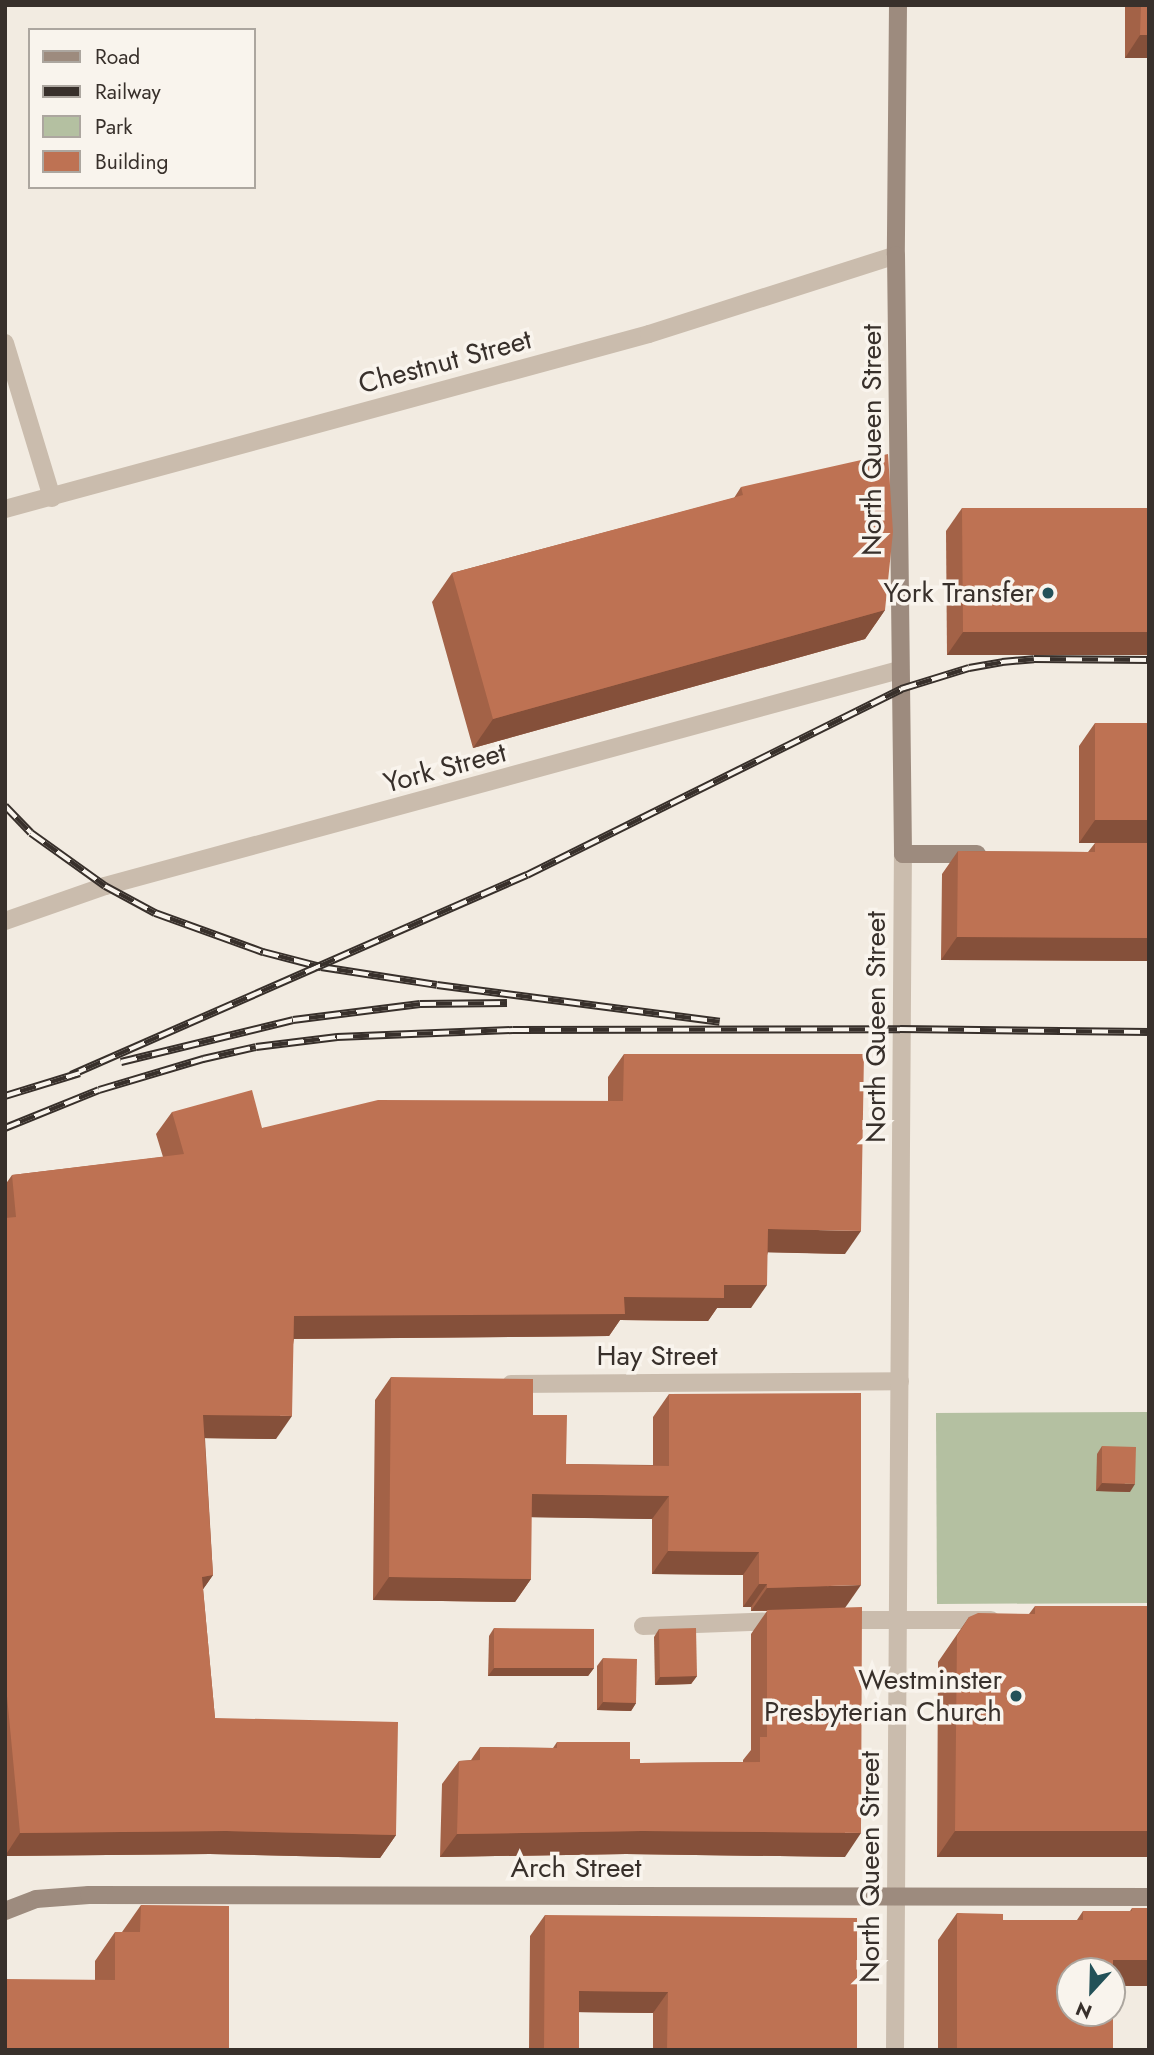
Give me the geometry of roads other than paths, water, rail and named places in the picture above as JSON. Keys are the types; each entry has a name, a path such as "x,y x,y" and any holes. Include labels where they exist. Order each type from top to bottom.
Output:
{"street":[{"name":"North Queen Street","path":"895,2050 903,854 896,255 898,5"},
{"name":"Chestnut Street","path":"5,509 649,334 896,255"},
{"path":"5,343 52,498"},
{"name":"York Street","path":"5,921 105,886 899,670"},
{"path":"903,854 999,854"},
{"name":"Hay Street","path":"495,1384 900,1381"},
{"path":"643,1626 898,1618 1007,1621"},
{"name":"Arch Street","path":"5,1911 36,1899 89,1895 1149,1898"}],"railway":[{"path":"71,1075 527,875 901,689 969,668 1002,662 1034,659 1149,660"},
{"path":"5,806 31,833 105,886 155,913 263,952 321,967 437,985 720,1022"},
{"path":"121,1062 293,1020 420,1004 507,1003"},
{"path":"5,1128 99,1090 203,1059 256,1047 337,1037 513,1030 900,1029 1149,1032"},
{"path":"5,1096 80,1073"}],"place":[{"name":"York Transfer","path":"1048,593"},
{"name":"Westminster Presbyterian Church","path":"1016,1696"}]}
